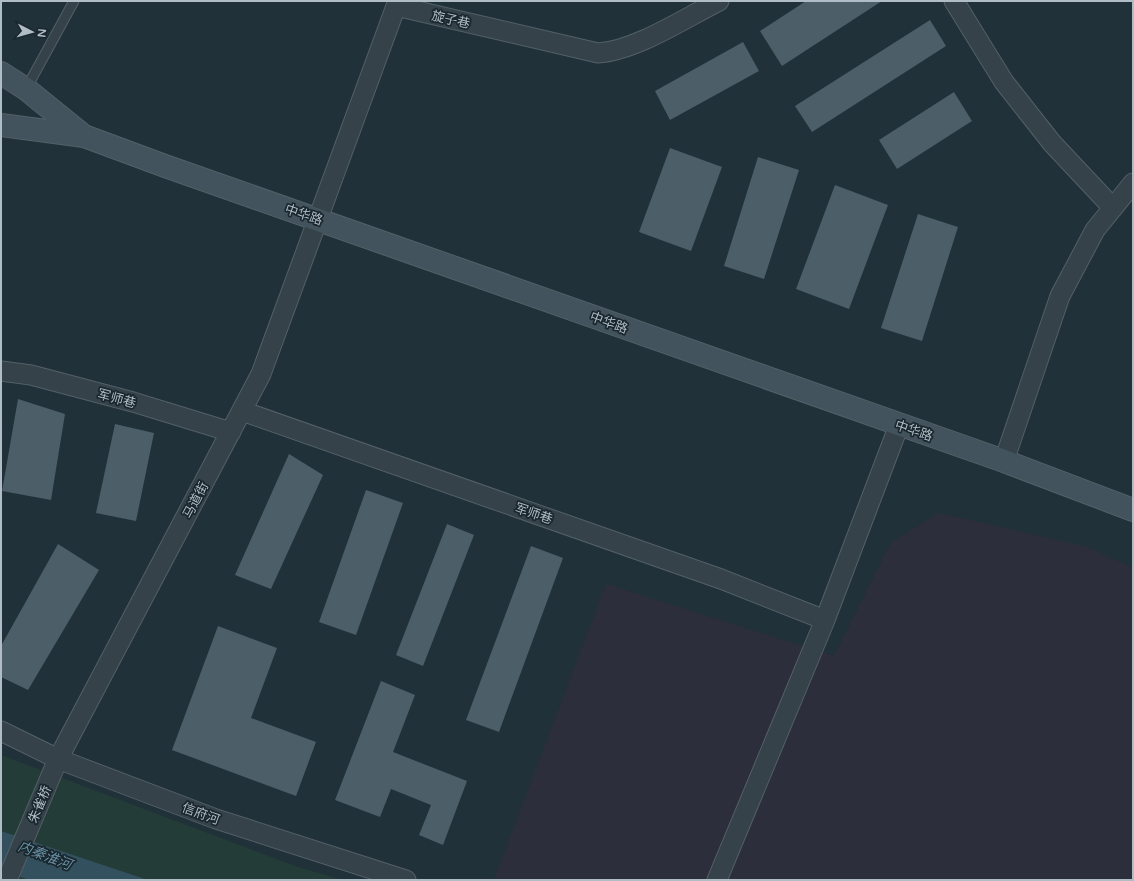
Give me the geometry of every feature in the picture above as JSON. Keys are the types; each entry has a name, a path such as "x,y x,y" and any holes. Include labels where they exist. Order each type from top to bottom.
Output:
{"main road":[{"name":"中华路","path":"1,73 26,89 84,136"},
{"name":"中华路","path":"1,125 84,136 1004,461 1133,510"}],"street":[{"name":"旋子巷","path":"319,219 391,4 598,53 612,52 641,41 719,1"},
{"path":"954,1 1004,82 1052,144 1113,208"},
{"path":"1004,461 1060,296 1095,230 1133,183"},
{"name":"马道街","path":"55,766 261,374 319,219"},
{"name":"军师巷","path":"1,371 11,371 38,377 133,402 231,432"},
{"name":"军师巷","path":"242,411 713,576 825,620"},
{"path":"717,880 825,620 899,425"},
{"name":"信府河","path":"1,731 55,766 406,880"},
{"name":"朱雀桥","path":"7,880 55,766"}],"lane":[{"path":"26,89 74,1"}],"shaded area":[{"path":"938,513 1084,546 1133,568 1133,880 494,880 606,584 834,656 890,544"}],"green space":[{"path":"1,755 298,867 343,880 1,880"}],"water":[{"name":"内秦淮河","path":"1,831 148,880 30,880 1,871"}],"building":[{"path":"806,1 882,1 782,66 760,31"},
{"path":"930,20 946,46 812,132 795,106"},
{"path":"743,42 759,71 670,120 655,91"},
{"path":"954,92 972,121 897,169 879,140"},
{"path":"670,148 722,167 691,251 639,232"},
{"path":"758,157 799,170 764,279 724,266"},
{"path":"835,185 888,205 849,309 796,289"},
{"path":"918,214 958,227 922,341 881,328"},
{"path":"18,399 65,414 51,500 2,491"},
{"path":"115,424 154,433 136,521 96,513"},
{"path":"289,454 323,475 271,589 235,575"},
{"path":"366,490 403,503 356,635 319,622"},
{"path":"447,524 474,535 423,666 396,655"},
{"path":"58,544 99,570 28,690 1,677 1,646"},
{"path":"531,546 563,558 499,732 466,720"},
{"path":"218,626 277,648 251,718 316,742 296,796 172,750"},
{"path":"381,681 415,695 393,752 467,781 443,845 419,835 431,805 391,789 380,817 335,800"}]}
